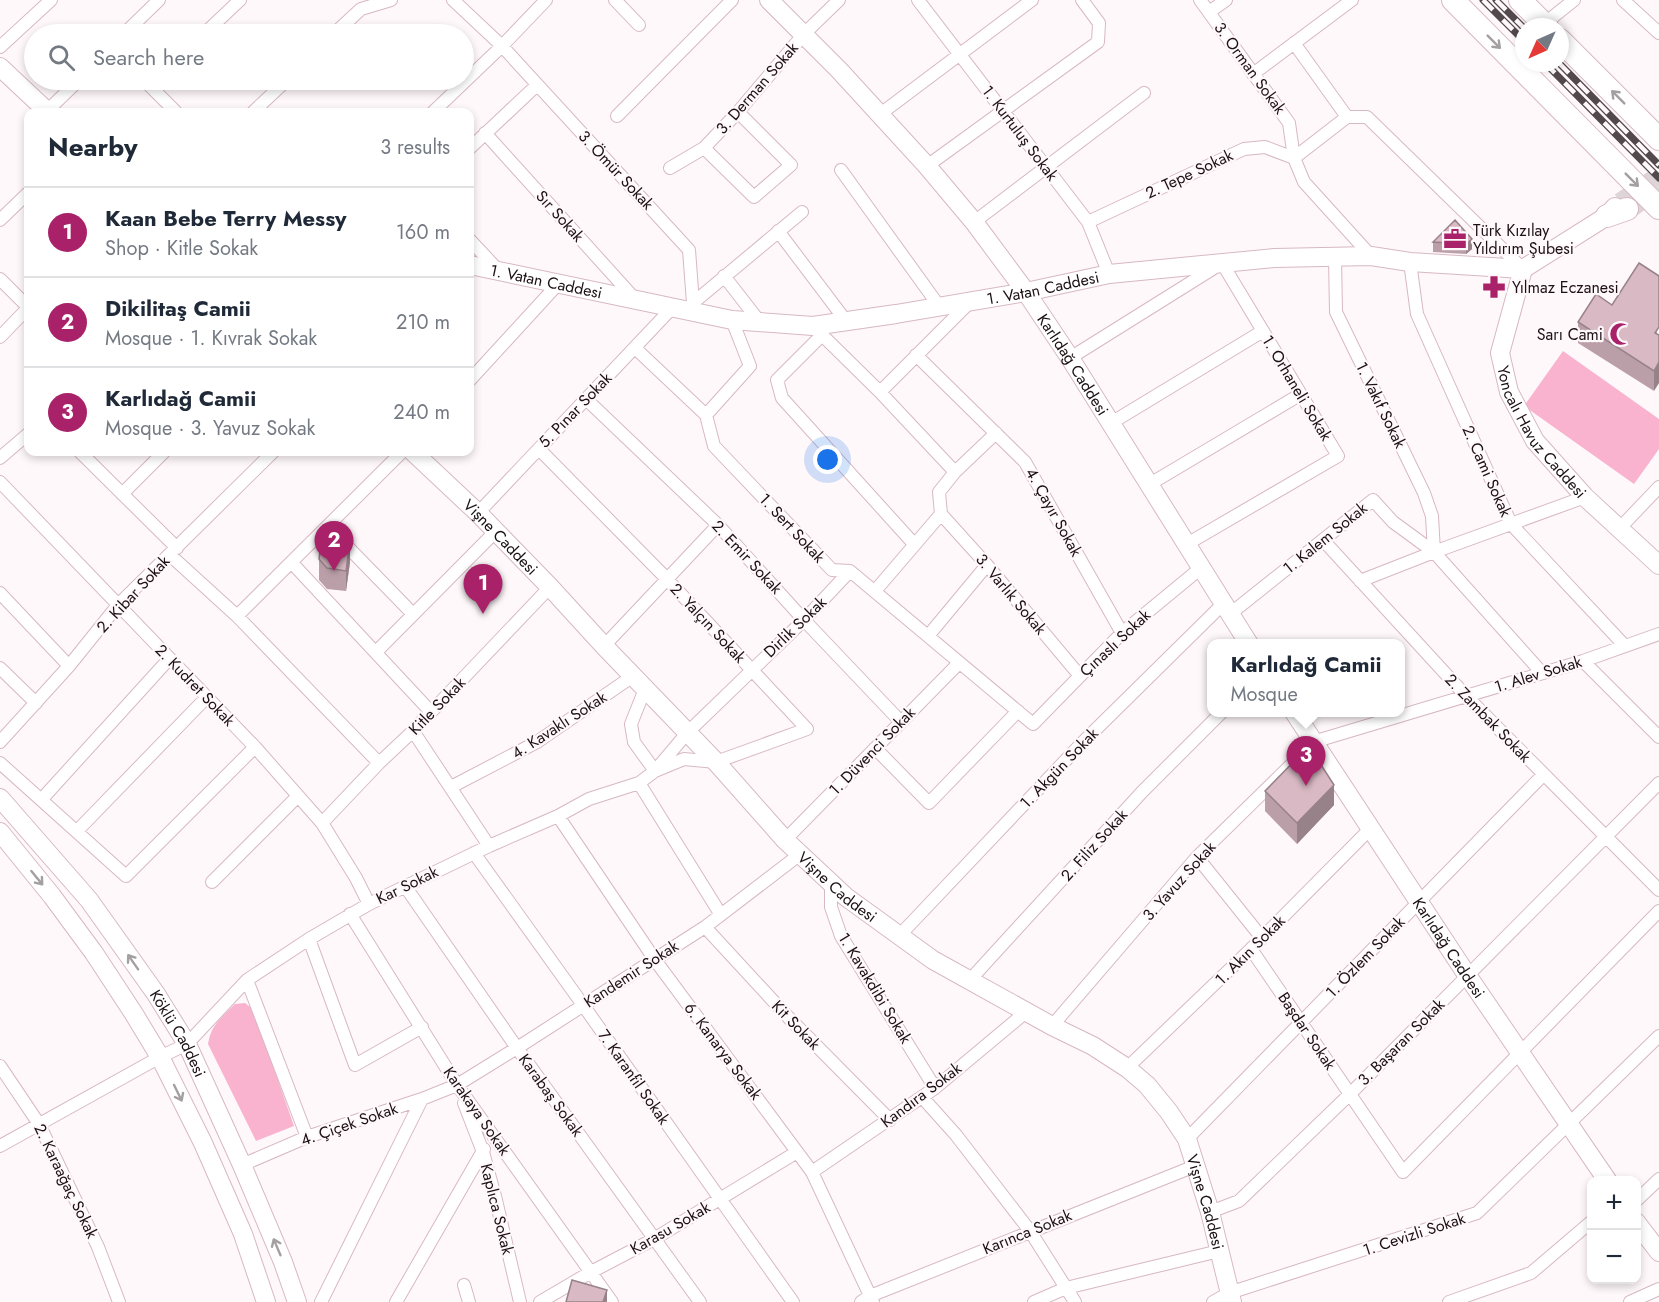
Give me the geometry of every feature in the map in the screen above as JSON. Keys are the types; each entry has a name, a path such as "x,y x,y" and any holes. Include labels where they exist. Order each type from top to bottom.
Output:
{"highway":[{"path":"1453,0 1659,207"},
{"path":"1520,0 1538,18"},
{"path":"1569,49 1659,139"}],"main road":[{"name":"Karlıdağ Caddesi","path":"769,0 839,70 927,166 974,222 1026,292 1070,358 1245,639"},
{"path":"0,68 43,108"},
{"path":"1523,269 1618,209"},
{"name":"1. Vatan Caddesi","path":"474,266 686,307 732,320 759,321 818,331 846,321 1026,292 1109,274 1274,258 1371,256 1410,262 1523,269"},
{"name":"Yoncalı Havuz Caddesi","path":"1523,269 1500,353 1509,392 1534,441 1586,497 1659,565"},
{"name":"Vişne Caddesi","path":"417,456 550,587 716,762 799,855 846,897 933,960 1093,1046 1127,1068 1147,1085 1187,1139 1210,1212 1231,1298"},
{"name":"Karlıdağ Caddesi","path":"1297,717 1467,975 1605,1176"},
{"name":"Köklü Caddesi","path":"0,798 89,900 156,994 187,1044 284,1262 297,1302"},
{"name":"Köklü Caddesi","path":"0,832 52,896 94,954 160,1057 203,1143 243,1234 266,1302"},
{"path":"1641,1229 1659,1252"}],"street":[{"path":"25,24 51,0"},
{"path":"134,24 159,0"},
{"path":"345,24 361,9 390,0"},
{"name":"3. Ömür Sokak","path":"453,0 502,46 689,250 686,307"},
{"path":"474,73 546,0"},
{"path":"615,0 639,25"},
{"path":"617,116 732,0"},
{"name":"3. Derman Sokak","path":"670,168 704,148 738,112 804,34 839,0"},
{"name":"1. Kurtuluş Sokak","path":"918,0 1088,222 1109,274"},
{"path":"879,115 1032,0"},
{"path":"927,166 1098,42 1099,23 1082,0"},
{"name":"3. Orman Sokak","path":"1200,0 1289,123 1294,158 1304,182 1371,256"},
{"path":"1209,12 1226,0"},
{"path":"1253,74 1352,0"},
{"path":"1560,18 1574,0"},
{"path":"1623,0 1659,33"},
{"path":"213,24 233,2"},
{"path":"0,47 24,25"},
{"path":"1294,43 1347,117"},
{"path":"474,144 537,85"},
{"path":"51,108 69,90"},
{"path":"158,90 173,108"},
{"path":"257,108 276,90"},
{"path":"437,108 456,90"},
{"path":"974,222 1144,93"},
{"path":"704,148 754,197 790,165 738,112"},
{"path":"1294,158 1347,117 1367,117 1523,269"},
{"name":"Sır Sokak","path":"485,133 634,298"},
{"name":"2. Tepe Sokak","path":"1088,222 1244,149 1264,147 1294,158"},
{"path":"842,170 939,306"},
{"path":"0,201 5,216 24,197"},
{"name":"5. Pınar Sokak","path":"477,513 635,348 802,212"},
{"path":"778,231 846,321"},
{"path":"474,244 498,270"},
{"name":"1. Vakıf Sokak","path":"1335,257 1336,312 1424,493 1432,516 1434,552"},
{"name":"2. Cami Sokak","path":"1410,262 1417,314 1510,524 1625,646"},
{"path":"1070,358 1222,263"},
{"name":"1. Orhaneli Sokak","path":"1187,544 1338,456 1222,263"},
{"path":"724,276 759,321"},
{"path":"0,279 24,304"},
{"path":"474,376 559,283"},
{"path":"880,393 972,300"},
{"path":"0,337 24,312"},
{"path":"635,348 706,415 750,366 732,320"},
{"path":"914,544 782,398 777,380 818,331 955,472"},
{"path":"1111,423 1263,331"},
{"name":"4. Çayır Sokak","path":"916,355 1025,462 1122,633"},
{"path":"1150,484 1301,394"},
{"name":"2. Emir Sokak","path":"586,399 718,525 901,722"},
{"name":"1. Sert Sokak","path":"706,415 714,446 832,570 850,571 1033,724"},
{"path":"875,591 941,514 939,492 955,472 996,433"},
{"path":"0,458 24,437"},
{"name":"2. Yalçın Sokak","path":"538,448 666,578 807,729 716,762"},
{"path":"88,456 173,551 379,763"},
{"path":"122,494 160,456"},
{"name":"2. Kibar Sokak","path":"0,742 69,666 118,605 269,456"},
{"path":"237,616 398,456"},
{"name":"2. Kudret Sokak","path":"0,482 255,747 322,823 356,878 369,904"},
{"path":"1619,529 1659,487"},
{"path":"1360,581 1586,497"},
{"name":"1. Kalem Sokak","path":"1226,609 1323,540 1373,500 1393,522 1434,552"},
{"name":"3. Varlık Sokak","path":"941,514 1080,676"},
{"path":"604,646 718,525"},
{"path":"328,527 414,614"},
{"path":"376,652 495,531"},
{"name":"2. Zambak Sokak","path":"1323,540 1466,696 1659,890"},
{"path":"1434,552 1542,673"},
{"path":"291,563 431,712"},
{"path":"928,636 987,565"},
{"name":"Çınaslı Sokak","path":"1033,724 1122,633 1202,567"},
{"name":"Dirlik Sokak","path":"687,732 804,620 850,571"},
{"name":"Kitle Sokak","path":"322,823 550,587"},
{"path":"0,593 69,666"},
{"name":"1. Akgün Sokak","path":"899,936 1082,743 1226,609"},
{"name":"1. Alev Sokak","path":"1405,714 1583,661 1659,634"},
{"path":"42,799 169,659"},
{"path":"1583,661 1659,736"},
{"name":"1. Düvenci Sokak","path":"785,840 958,663"},
{"path":"0,668 36,703"},
{"path":"639,683 631,724 634,742 655,771"},
{"name":"4. Kavaklı Sokak","path":"451,787 537,742 639,683"},
{"path":"78,831 206,698"},
{"path":"875,748 928,803 1018,711"},
{"name":"2. Filiz Sokak","path":"969,981 1142,792 1217,717"},
{"name":"1. Alev Sokak","path":"1313,742 1396,717"},
{"path":"413,730 489,846"},
{"name":"Kar Sokak","path":"187,1044 247,981 309,939 369,904 474,853 558,816 589,799 639,783 655,771 687,732"},
{"name":"3. Yavuz Sokak","path":"1052,1026 1197,857 1313,742"},
{"path":"0,763 126,876 255,747"},
{"name":"Kar Sokak","path":"655,771 684,759 716,762"},
{"name":"1. Özlem Sokak","path":"1187,1139 1543,775"},
{"path":"639,783 721,915"},
{"name":"3. Başaran Sokak","path":"1210,1212 1239,1201 1350,1094 1659,783"},
{"path":"212,882 298,796"},
{"name":"6. Kanarya Sokak","path":"558,816 655,960 812,1172 868,1300"},
{"name":"1. Akın Sokak","path":"1127,1068 1251,949 1370,829"},
{"name":"7. Karanfil Sokak","path":"474,853 793,1302"},
{"name":"Kandemir Sokak","path":"457,1085 705,927 799,855"},
{"path":"1197,857 1262,938"},
{"name":"1. Kavakdibi Sokak","path":"831,883 831,907 841,936 935,1088"},
{"name":"Karabaş Sokak","path":"405,886 517,1048 700,1302"},
{"path":"1520,1052 1659,911"},
{"name":"Karakaya Sokak","path":"350,914 457,1085 612,1302"},
{"name":"Kit Sokak","path":"705,927 788,1017 890,1120"},
{"path":"309,939 355,1065 422,1027"},
{"name":"Başdar Sokak","path":"1251,949 1403,1172 1520,1052"},
{"path":"247,981 307,1137"},
{"name":"Kandıra Sokak","path":"812,1172 935,1088 1026,1012"},
{"name":"1. Cevizli Sokak","path":"1213,1302 1231,1298 1478,1213 1659,1036"},
{"path":"0,1146 187,1044"},
{"name":"2. Karaağaç Sokak","path":"0,1066 39,1124 98,1247 119,1302"},
{"name":"4. Çiçek Sokak","path":"242,1165 307,1137 457,1085"},
{"name":"Kaplıca Sokak","path":"457,1085 483,1152 520,1302"},
{"path":"921,1097 956,1135 1030,1231 1075,1302"},
{"path":"321,1302 422,1099"},
{"path":"396,1302 494,1136"},
{"name":"Karasu Sokak","path":"540,1302 654,1239 797,1152"},
{"name":"Karınca Sokak","path":"868,1300 1030,1231 1195,1166"},
{"path":"1641,1196 1659,1179"},
{"path":"1449,1302 1531,1273 1587,1225"},
{"path":"1034,1302 1066,1288 1218,1251"},
{"path":"464,1286 469,1302"},
{"path":"1629,1302 1659,1289"}],"shaded area":[{"path":"1563,351 1659,419 1659,449 1634,484 1524,406"},
{"path":"245,1003 253,1009 294,1126 256,1141 208,1044 214,1027 221,1018 235,1004"}],"building":[{"path":"1455,220 1472,239 1466,244 1433,242"},
{"name":"Sarı Cami","path":"1639,263 1659,276 1659,327 1655,333 1659,335 1659,362 1654,371 1578,322 1596,294 1612,305"},
{"path":"323,530 342,532 350,541 346,571 327,568 319,559"},
{"path":"1309,746 1334,785 1297,823 1265,791"},
{"path":"572,1280 607,1290 603,1302 566,1302"}],"tunnel":[{"path":"1620,202 1659,175"},
{"path":"1627,209 1659,187"}],"railway":[{"path":"1483,0 1515,32"},
{"path":"1496,0 1515,19"},
{"path":"1554,72 1659,178"},
{"path":"1568,72 1659,165"}],"place":[{"name":"Türk Kızılay Yıldırım Şubesi","path":"1455,239"},
{"name":"Yılmaz Eczanesi","path":"1494,287"},
{"name":"Sarı Cami","path":"1621,334"},
{"name":"Dikilitaş Camii","path":"334,571"},
{"name":"Kaan Bebe Terry Messy","path":"483,614"},
{"name":"Karlıdağ Camii","path":"1306,786"}]}
